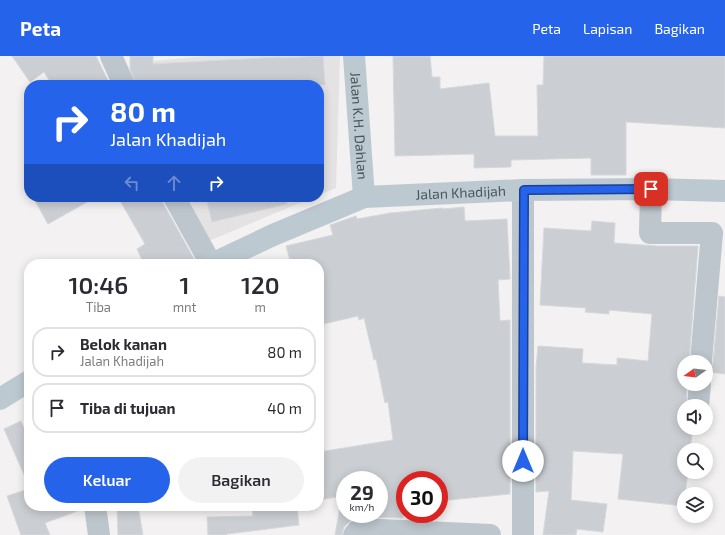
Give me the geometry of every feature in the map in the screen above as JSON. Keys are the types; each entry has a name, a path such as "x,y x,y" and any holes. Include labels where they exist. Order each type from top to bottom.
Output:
{"street":[{"path":"111,56 122,80"},
{"name":"Jalan K.H. Dahlan","path":"354,56 364,197"},
{"path":"651,189 650,233 712,233 702,355"},
{"name":"Jalan Khadijah","path":"222,259 273,235 364,197 524,190 651,189 725,191"},
{"path":"523,535 524,190"},
{"path":"177,202 208,259"},
{"path":"0,399 24,384"},
{"path":"96,511 99,535"},
{"path":"354,535 359,529 380,529 490,535"}],"shaded area":[{"path":"206,56 340,56 336,188 324,193 324,80 155,80 154,61"},
{"path":"182,202 302,202 204,243"}],"building":[{"path":"12,56 96,56 108,80 49,80 44,72 33,80 29,80"},
{"path":"130,56 153,56 153,64 323,56 325,85 324,80 134,80 130,69"},
{"path":"393,56 430,56 432,77 440,77 440,89 489,83 495,136 538,136 537,85 543,85 544,56 725,56 725,128 626,122 626,175 591,175 591,158 511,160 511,167 474,168 474,154 395,156"},
{"path":"36,202 87,202 48,224"},
{"path":"121,202 163,202 194,259 142,259 137,249 145,244"},
{"path":"207,202 287,202 287,204 212,222"},
{"path":"464,207 465,221 507,219 510,279 498,280 500,321 510,320 510,494 448,500 448,471 396,471 396,518 388,518 388,471 336,471 336,497 324,499 324,451 393,440 388,402 385,403 376,359 374,360 364,318 359,320 358,316 324,324 324,259 290,259 286,246 333,235 330,225 356,216 357,219 390,213"},
{"path":"592,221 615,223 614,243 657,246 698,246 690,355 677,355 677,391 687,391 686,399 677,399 677,435 692,435 691,443 677,443 677,479 687,479 686,487 677,487 677,505 618,499 623,454 573,451 571,500 607,504 603,532 577,529 576,535 543,535 549,491 536,492 536,368 538,346 583,349 582,363 617,365 617,358 648,361 652,314 609,310 609,314 585,312 586,308 540,305 544,228 591,231"},
{"path":"719,296 725,297 725,374 713,373"},
{"path":"21,421 24,428 24,475 4,429"},
{"path":"24,491 24,511 78,511 45,523 50,535 21,535 7,496"},
{"path":"117,511 139,511 143,535 118,535"},
{"path":"252,511 298,511 299,525 227,535 208,535 207,517 253,516"},
{"path":"337,523 348,523 344,527 342,535 335,535"}],"route":[{"path":"523,461 524,190 651,189"}]}
